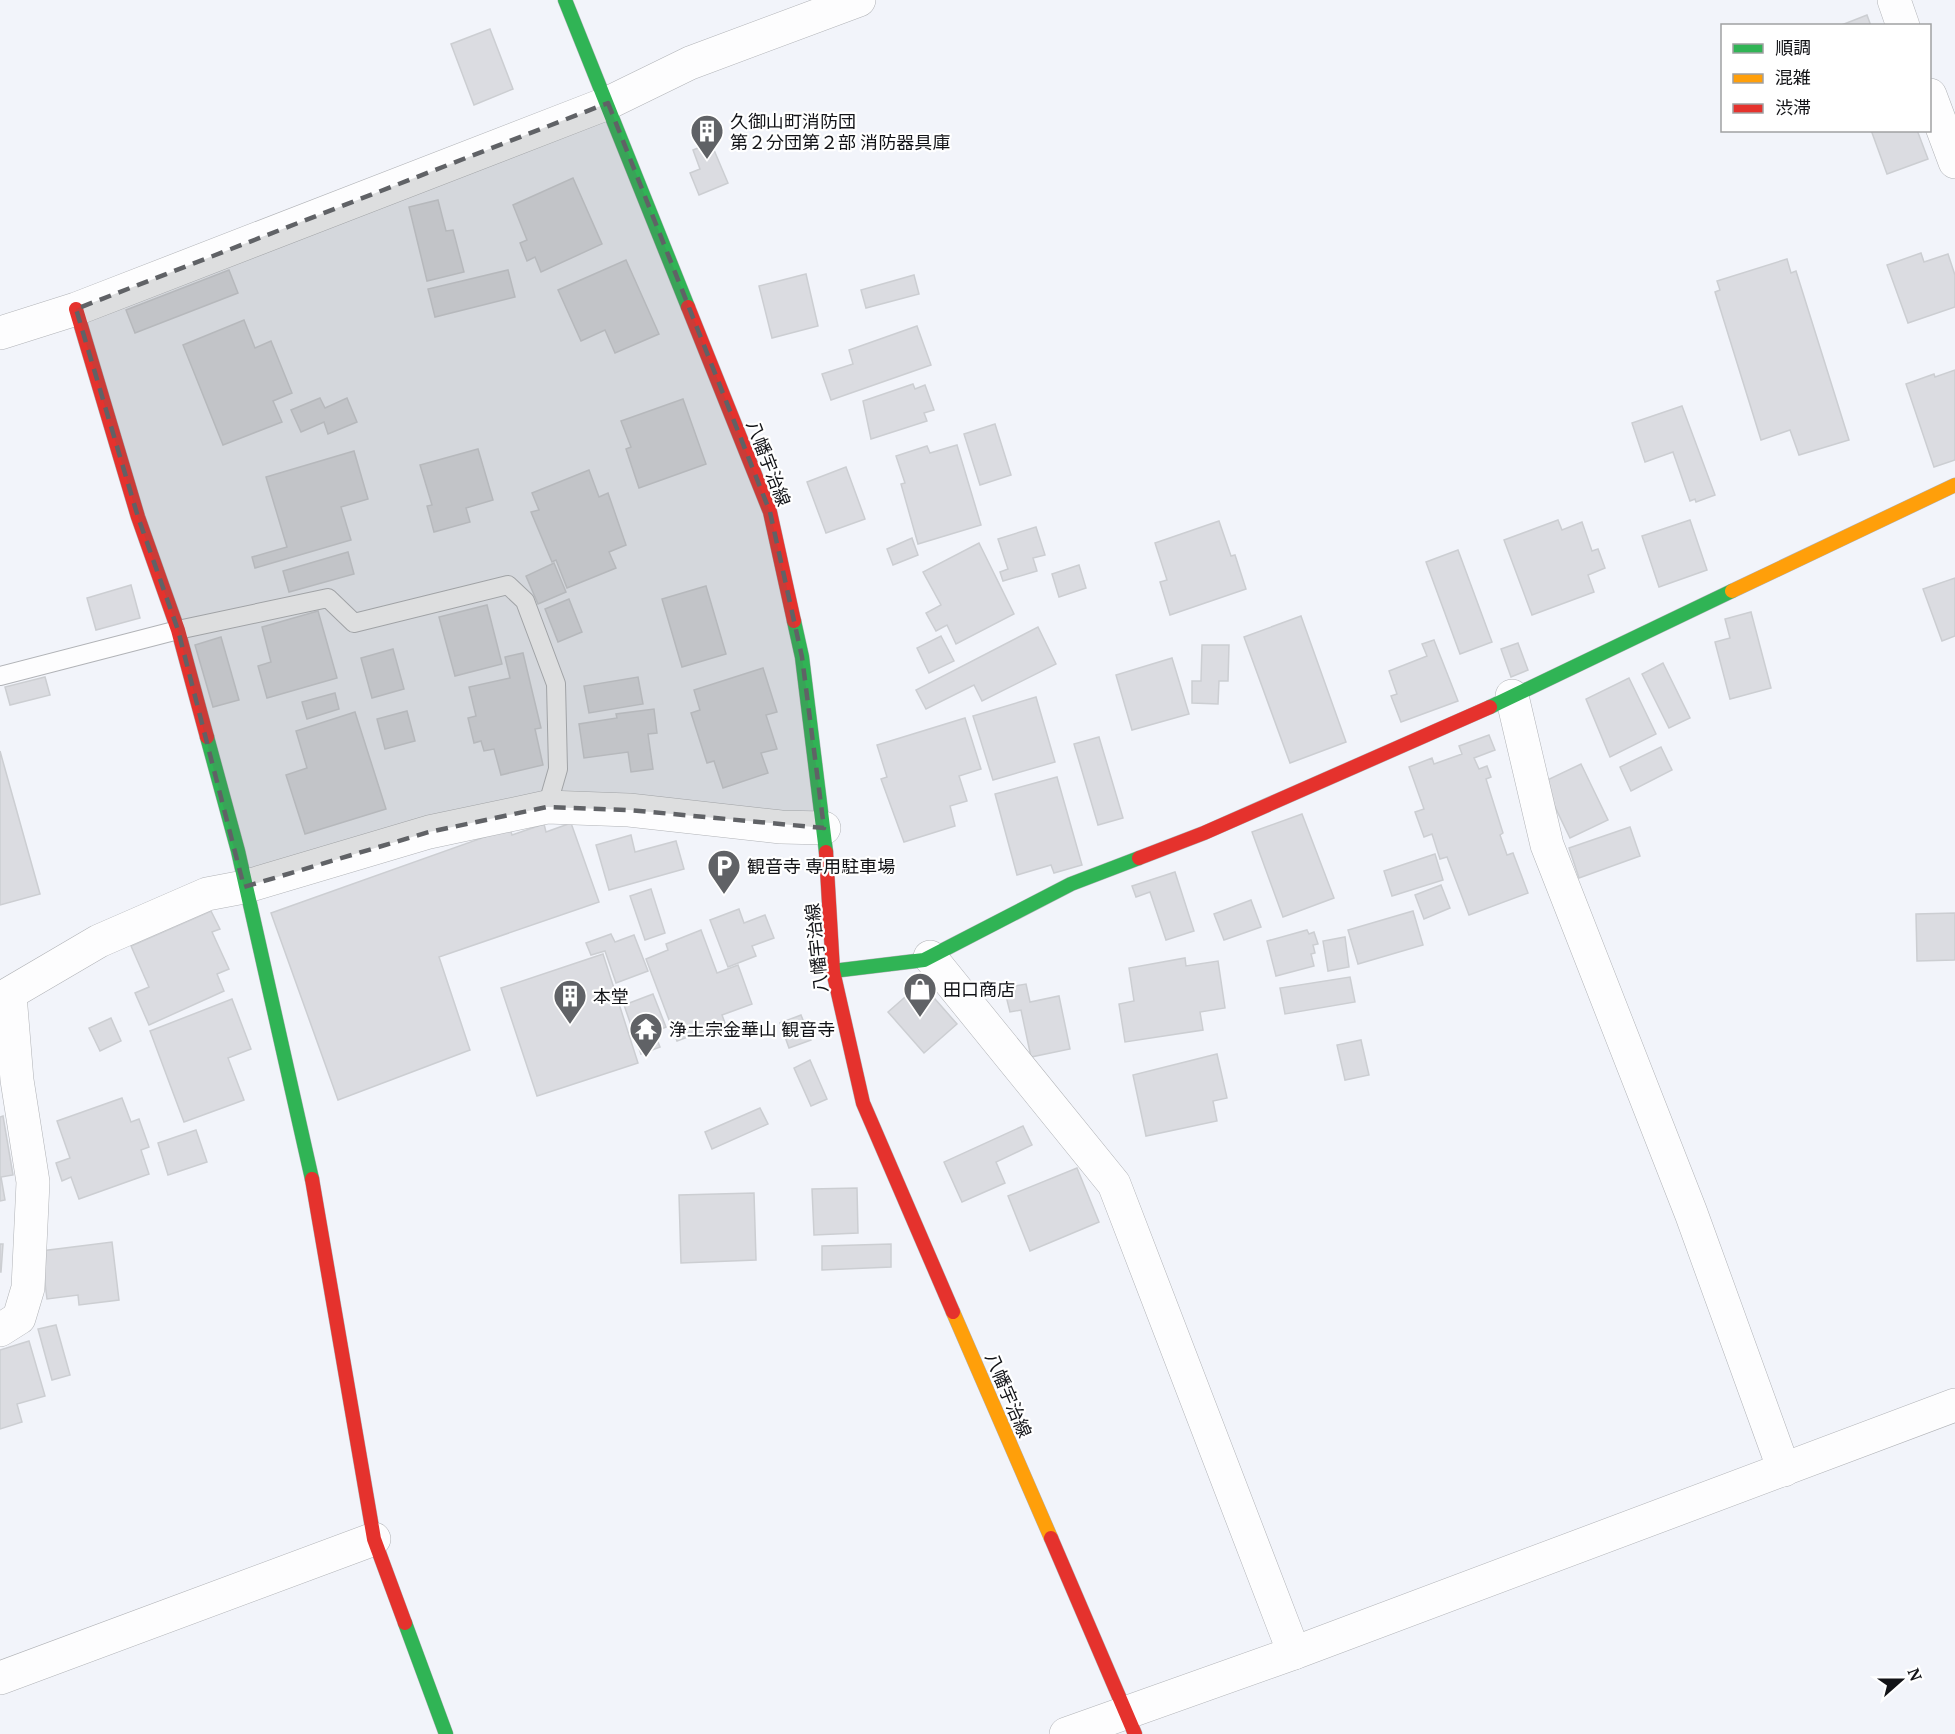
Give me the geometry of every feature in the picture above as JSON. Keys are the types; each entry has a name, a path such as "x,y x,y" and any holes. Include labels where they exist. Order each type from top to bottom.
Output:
{"street":[{"name":"八幡宇治線","path":"565,0 770,512 802,657 824,828 833,971 863,1102 1130,1723"},
{"path":"0,333 76,309 608,103 690,63 859,0"},
{"path":"1894,0 1902,24"},
{"path":"1931,99 1955,162"},
{"path":"76,309 138,518 178,630 238,850 244,887 308,1157 374,1539 446,1734"},
{"path":"833,971 930,957 1071,884 1204,833 1512,696 1955,485"},
{"path":"1512,696 1547,845 1691,1213 1784,1470"},
{"path":"0,1330 19,1318 28,1288 33,1182 5,997 99,941 207,894 244,887 429,832 547,807 629,810 780,827 824,828"},
{"path":"930,957 1114,1184 1294,1653"},
{"path":"1066,1734 1130,1723 1294,1653 1955,1405"},
{"path":"0,1678 374,1539"}],"lane":[{"path":"0,676 178,630 328,598 354,623 508,585 525,601 556,684 558,769 547,807"}],"highlighted area":[{"path":"608,103 770,512 802,657 824,828 629,810 547,807 429,832 244,887 178,630 138,517 76,309"}],"building":[{"path":"1867,15 1870,24 1844,24"},
{"path":"490,29 513,89 474,105 451,44"},
{"path":"1872,132 1918,132 1928,159 1887,174"},
{"name":"久御山町消防団 第２分団第２部 消防器具庫","path":"711,143 728,183 699,195 690,173 700,169 693,150"},
{"path":"573,178 602,244 541,272 535,257 527,261 520,243 527,240 513,205"},
{"path":"438,200 446,231 453,230 464,272 427,281 409,207"},
{"path":"1921,253 1924,262 1948,254 1955,275 1955,307 1908,323 1887,265"},
{"path":"1787,259 1791,273 1796,271 1849,440 1799,455 1790,430 1761,440 1715,292 1720,290 1717,281"},
{"path":"626,260 659,334 615,353 605,330 581,341 558,290"},
{"path":"229,270 238,293 135,333 126,310"},
{"path":"508,270 515,297 435,317 428,289"},
{"path":"806,274 818,326 772,338 759,286"},
{"path":"914,275 919,294 866,308 861,290"},
{"path":"244,320 255,348 271,341 292,393 273,401 282,422 223,445 183,345"},
{"path":"917,326 931,365 831,400 822,374 853,364 849,350"},
{"path":"1955,370 1955,460 1934,467 1906,384 1934,374 1935,377"},
{"path":"913,384 915,389 925,385 934,410 924,413 927,421 871,439 863,401"},
{"path":"320,398 325,408 347,398 357,422 328,434 324,422 301,432 291,410"},
{"path":"683,399 706,464 639,488 626,449 631,447 621,421"},
{"path":"1682,406 1715,495 1696,502 1695,499 1690,501 1673,452 1645,462 1632,423"},
{"path":"995,424 1011,475 980,485 964,434"},
{"path":"957,445 981,525 918,544 901,484 905,483 896,456 927,446 930,453"},
{"path":"478,449 493,500 466,508 470,522 434,532 427,506 432,505 420,465"},
{"path":"354,451 368,499 341,507 351,540 255,568 252,557 287,547 266,477"},
{"path":"846,467 865,519 826,533 807,482"},
{"path":"589,470 599,497 608,493 626,545 609,552 616,568 567,588 556,560 552,562 531,512 539,510 532,493"},
{"path":"1558,520 1562,530 1582,522 1592,551 1598,549 1605,568 1588,575 1594,592 1532,615 1504,540"},
{"path":"1690,520 1707,570 1659,587 1642,536"},
{"path":"1219,521 1231,556 1235,555 1246,589 1170,615 1160,582 1167,580 1155,543"},
{"path":"1036,527 1045,555 1033,558 1037,571 1003,581 1000,572 1008,569 998,539"},
{"path":"912,538 918,555 893,565 887,549"},
{"path":"979,543 1014,614 956,644 947,625 936,631 926,613 941,605 923,572"},
{"path":"1458,550 1492,642 1460,654 1426,562"},
{"path":"348,552 354,574 289,592 283,571"},
{"path":"554,563 566,592 538,604 526,576"},
{"path":"1079,565 1086,588 1059,597 1052,574"},
{"path":"1955,578 1955,636 1942,641 1923,589"},
{"path":"131,585 140,618 96,630 87,598"},
{"path":"706,586 726,654 682,667 662,599"},
{"path":"569,599 582,632 558,642 545,609"},
{"path":"487,605 502,664 455,676 439,617"},
{"path":"318,611 337,678 267,698 258,666 271,662 262,627"},
{"path":"1751,612 1771,688 1730,699 1715,642 1730,638 1725,619"},
{"path":"1301,616 1346,742 1290,763 1244,637"},
{"path":"1038,627 1056,664 982,701 974,685 926,709 916,690"},
{"path":"941,636 954,661 929,673 917,648"},
{"path":"221,637 239,700 213,707 195,645"},
{"path":"1434,640 1458,701 1401,722 1391,696 1397,694 1389,671 1427,656 1422,644"},
{"path":"1518,643 1528,670 1511,677 1501,649"},
{"path":"1202,645 1229,645 1228,681 1219,681 1218,704 1192,703 1192,681 1201,681"},
{"path":"393,649 404,689 372,698 361,658"},
{"path":"523,653 541,728 535,729 543,765 501,775 494,749 484,751 481,741 474,743 468,718 476,716 469,687 510,678 505,657"},
{"path":"1172,658 1189,714 1132,730 1116,675"},
{"path":"1663,663 1690,718 1669,728 1642,674"},
{"path":"763,668 777,712 766,715 777,749 761,753 768,773 723,788 714,761 707,763 691,713 700,710 694,690"},
{"path":"45,677 50,695 10,705 5,687"},
{"path":"638,677 643,704 589,713 584,686"},
{"path":"1629,678 1656,734 1610,757 1586,699"},
{"path":"335,693 339,709 307,719 302,702"},
{"path":"1036,697 1055,762 993,780 973,716"},
{"path":"654,709 657,733 648,734 653,769 631,772 628,752 584,758 579,724 617,718 616,714"},
{"path":"407,711 415,741 385,749 377,719"},
{"path":"355,712 386,809 305,834 286,775 307,768 296,731"},
{"path":"965,718 981,769 959,776 967,801 950,806 955,826 904,842 881,779 887,777 877,745"},
{"path":"1489,735 1495,750 1474,758 1479,769 1487,766 1491,777 1486,779 1503,833 1500,835 1507,855 1513,853 1528,893 1469,915 1447,857 1440,859 1432,834 1424,837 1415,812 1424,809 1409,767 1432,758 1434,764 1462,754 1459,746"},
{"path":"1099,737 1123,818 1098,825 1074,744"},
{"path":"1661,747 1672,770 1631,791 1620,767"},
{"path":"0,751 40,894 0,905"},
{"path":"1581,764 1608,820 1570,838 1543,782"},
{"path":"1057,777 1082,865 1054,873 1051,865 1017,875 995,794"},
{"path":"1302,814 1334,898 1283,917 1252,832"},
{"path":"571,823 599,902 439,957 470,1050 338,1100 271,913 510,828 512,835 544,824 546,832"},
{"path":"1630,827 1640,856 1579,878 1569,848"},
{"path":"631,835 635,852 676,841 684,869 609,890 596,845"},
{"path":"1435,854 1443,880 1392,896 1384,871"},
{"path":"1175,872 1194,931 1166,940 1150,892 1136,897 1132,886"},
{"path":"1441,885 1450,908 1424,919 1415,895"},
{"path":"651,889 665,933 645,940 630,896"},
{"path":"1251,900 1261,927 1224,940 1214,914"},
{"path":"739,909 744,923 765,915 774,938 752,946 756,956 728,967 710,920"},
{"path":"211,911 220,929 212,932 229,969 217,974 224,991 149,1025 135,993 149,987 131,946"},
{"path":"1413,911 1423,945 1358,964 1348,930"},
{"path":"1955,913 1955,960 1917,961 1916,914"},
{"path":"701,930 717,973 738,965 752,1004 722,1015 725,1023 677,1041 646,959 668,950 666,944"},
{"path":"1307,930 1309,934 1314,932 1318,944 1313,945 1315,953 1311,954 1314,966 1276,976 1267,941"},
{"path":"611,934 615,942 634,935 648,971 616,983 605,951 591,955 586,943"},
{"path":"1345,937 1349,967 1328,971 1323,941"},
{"name":"本堂","path":"603,954 638,1063 537,1096 501,988"},
{"path":"1185,958 1186,966 1218,961 1225,1008 1200,1012 1203,1030 1125,1042 1119,1004 1134,1001 1129,968"},
{"path":"1350,977 1355,1002 1285,1014 1280,988"},
{"path":"921,983 957,1024 924,1053 888,1012"},
{"path":"1026,984 1030,1002 1059,996 1070,1049 1031,1057 1021,1010 1010,1012 1004,988"},
{"path":"653,994 666,1027 654,1032 660,1047 641,1054 624,1005"},
{"path":"232,999 251,1049 228,1058 244,1100 184,1122 150,1031"},
{"path":"801,1015 811,1040 789,1048 780,1023"},
{"path":"111,1018 121,1041 100,1051 89,1028"},
{"path":"1361,1040 1369,1075 1345,1080 1337,1045"},
{"path":"1217,1054 1227,1098 1213,1101 1217,1121 1146,1136 1133,1075"},
{"path":"810,1060 827,1099 811,1106 794,1068"},
{"path":"122,1098 131,1122 139,1119 149,1147 141,1150 149,1174 79,1199 71,1177 62,1181 56,1163 70,1158 57,1121"},
{"path":"760,1108 768,1124 712,1149 705,1132"},
{"path":"3,1116 13,1175 1,1177 5,1200 0,1201 0,1117"},
{"path":"1023,1126 1032,1145 996,1162 1005,1183 962,1202 944,1162"},
{"path":"196,1130 207,1162 168,1175 158,1143"},
{"path":"1077,1168 1099,1222 1030,1251 1008,1196"},
{"path":"857,1188 858,1233 814,1235 812,1189"},
{"path":"754,1193 756,1260 681,1263 679,1195"},
{"path":"112,1242 119,1300 79,1305 78,1295 47,1299 41,1251"},
{"path":"0,1244 3,1244 1,1272 0,1272"},
{"path":"891,1244 891,1267 822,1270 822,1246"},
{"path":"56,1325 70,1375 52,1380 38,1329"},
{"path":"29,1341 45,1396 17,1404 22,1422 0,1429 0,1350"}],"traffic: fast":[{"path":"565,0 688,307"},
{"path":"1490,707 1732,591"},
{"path":"794,621 802,657 826,852"},
{"path":"207,737 238,851 312,1179"},
{"path":"833,971 924,960 1071,884 1139,858"},
{"path":"405,1623 446,1734"}],"traffic: slow":[{"path":"1732,591 1955,485"},
{"path":"953,1312 1051,1538"}],"traffic: jam":[{"path":"688,307 770,512 794,621"},
{"path":"76,309 138,517 178,630 207,737"},
{"path":"1139,858 1204,833 1490,707"},
{"path":"826,852 833,971 863,1103 953,1312"},
{"path":"312,1179 374,1539 405,1623"},
{"path":"1051,1538 1135,1734"}],"place":[{"name":"久御山町消防団 第２分団第２部 消防器具庫","path":"707,160"},
{"name":"観音寺 専用駐車場","path":"724,895"},
{"name":"田口商店","path":"920,1018"},
{"name":"本堂","path":"570,1025"},
{"name":"浄土宗金華山 観音寺","path":"646,1058"}]}
